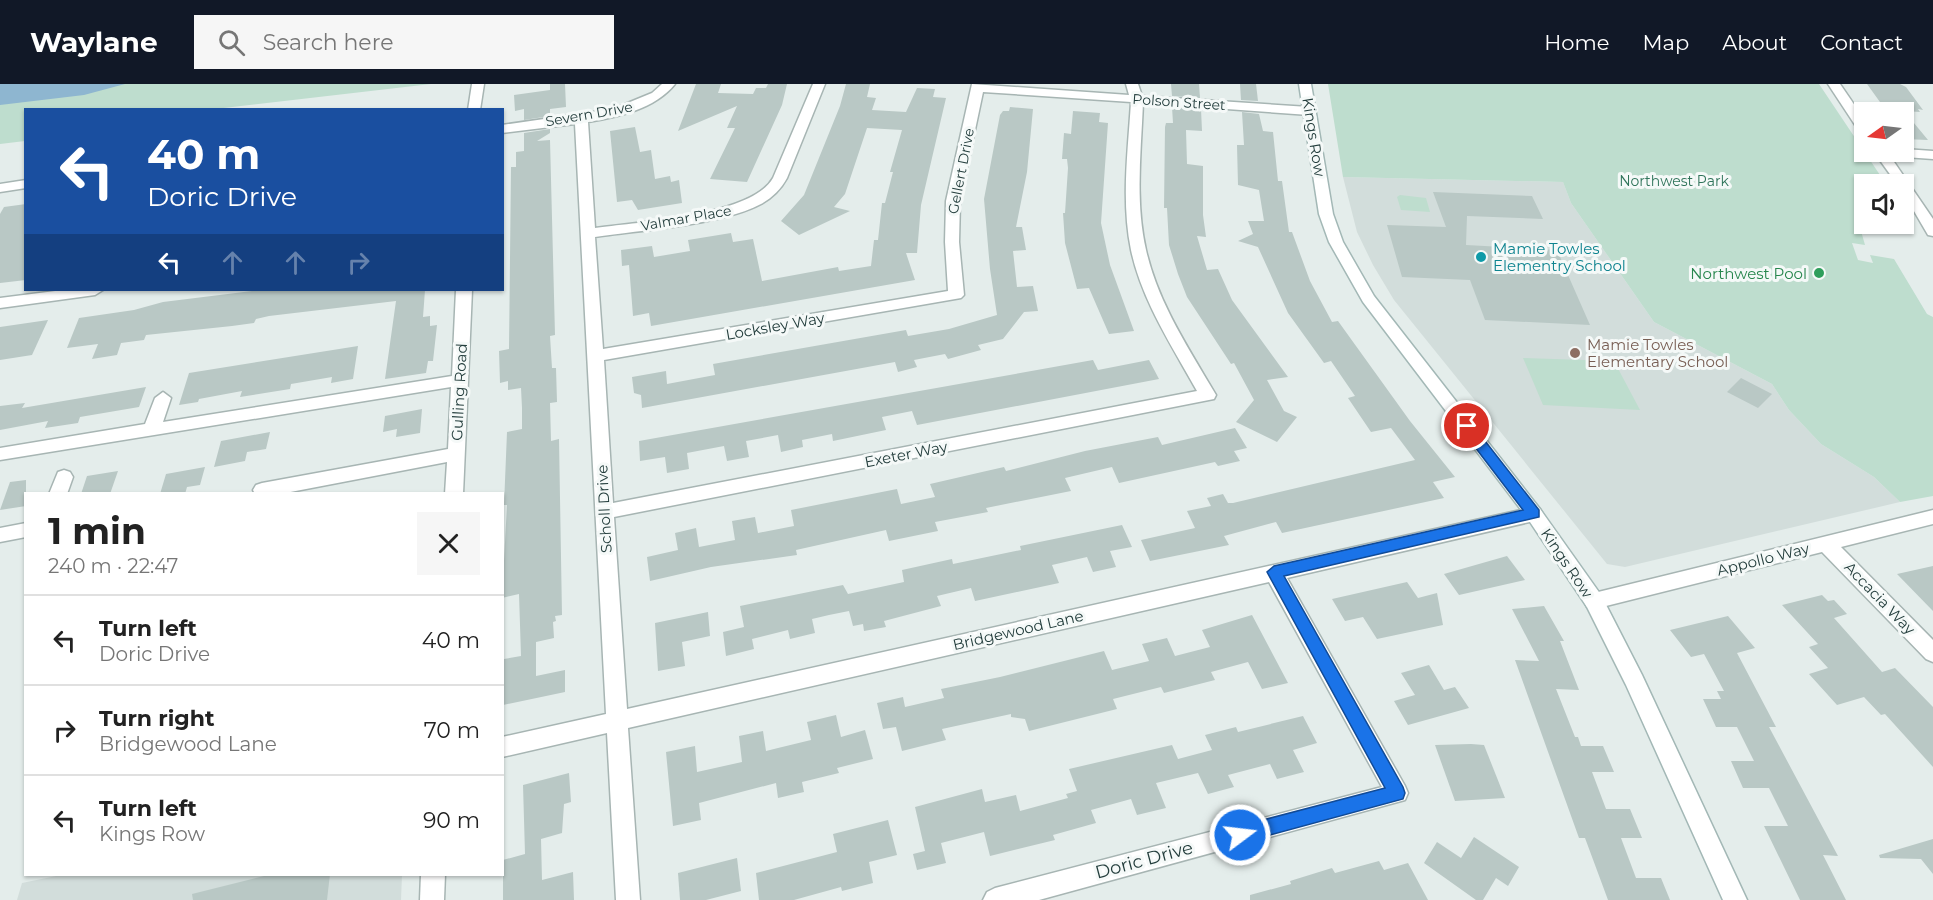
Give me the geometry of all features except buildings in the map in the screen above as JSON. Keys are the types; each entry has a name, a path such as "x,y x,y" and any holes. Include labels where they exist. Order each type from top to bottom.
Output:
{"street":[{"path":"474,108 478,84"},
{"name":"Severn Drive","path":"504,129 631,109 656,97 669,84"},
{"name":"Valmar Place","path":"587,234 729,212 758,201 775,187 780,178 819,84"},
{"path":"1132,84 1137,99"},
{"name":"Kings Row","path":"1305,84 1326,214 1336,242 1355,278 1534,514 1593,601 1635,681 1735,900"},
{"path":"1834,84 1854,113"},
{"name":"Polson Street","path":"978,86 1309,111"},
{"name":"Gellert Drive","path":"956,295 951,251 952,217 956,187 978,86"},
{"name":"Exeter Way","path":"604,512 1208,395 1170,329 1143,264 1133,199 1137,99"},
{"name":"Scholl Drive","path":"581,117 628,900"},
{"path":"1914,154 1933,155"},
{"path":"1888,162 1933,232"},
{"path":"0,188 24,184"},
{"path":"0,303 88,291"},
{"name":"Gulling Road","path":"454,492 464,291"},
{"name":"Locksley Way","path":"595,356 956,295"},
{"path":"0,454 460,380"},
{"path":"151,430 163,398"},
{"path":"262,490 456,454"},
{"name":"Bridgewood Lane","path":"504,747 1534,514"},
{"name":"Appollo Way","path":"1593,601 1933,517"},
{"path":"0,535 24,531"},
{"name":"Accacia Way","path":"1826,544 1933,653"},
{"name":"Doric Drive","path":"995,900 1397,793 1274,572"},
{"path":"432,900 433,876"}],"shaded area":[{"name":"Mamie Towles Elementary School","path":"1343,177 1563,182 1571,203 1654,322 1772,384 1789,410 1821,444 1874,477 1900,502 1625,567 1607,564 1394,300 1357,232"},
{"path":"56,876 402,876 401,900 17,900 22,883"}],"green space":[{"path":"0,84 431,84 224,108 24,108 24,141 0,144"},
{"name":"Northwest Park","path":"1328,84 1819,84 1854,136 1854,162 1871,162 1879,174 1854,174 1854,234 1862,234 1865,245 1852,243 1858,260 1873,263 1870,255 1894,259 1927,314 1933,317 1933,496 1900,502 1874,477 1821,444 1789,410 1772,384 1654,322 1571,203 1563,182 1343,177"},
{"path":"1400,195 1426,198 1430,212 1401,210 1397,197"},
{"path":"1523,358 1614,361 1640,410 1543,405"}],"water":[{"path":"0,84 125,84 84,95 0,105"}],"place":[{"name":"Mamie Towles Elementry School","path":"1481,257"},
{"name":"Northwest Pool","path":"1819,273"},
{"name":"Mamie Towles Elementary School","path":"1575,353"}],"route":[{"path":"1240,835 1397,793 1274,572 1534,514 1467,426"}]}
